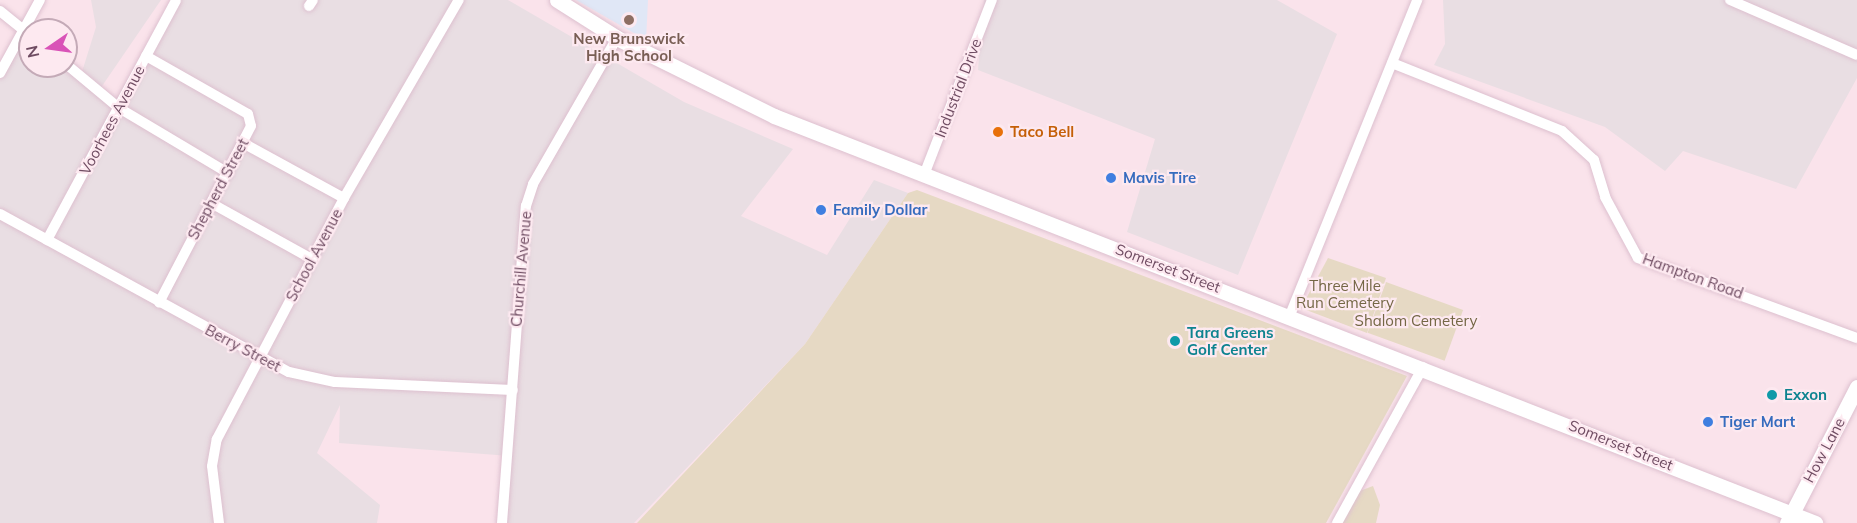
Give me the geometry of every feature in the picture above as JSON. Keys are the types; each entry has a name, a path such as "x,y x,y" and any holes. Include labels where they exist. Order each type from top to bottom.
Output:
{"main road":[{"name":"Somerset Street","path":"556,0 617,38 774,116 1423,367 1789,518 1815,523"},
{"name":"How Lane","path":"1789,518 1857,387"}],"street":[{"path":"33,18 40,0"},
{"name":"Voorhees Avenue","path":"46,240 176,0"},
{"name":"School Avenue","path":"219,523 212,466 217,439 344,198 459,0"},
{"name":"Industrial Drive","path":"924,175 992,0"},
{"path":"1290,315 1417,0"},
{"path":"1730,0 1857,55"},
{"path":"0,11 18,25"},
{"name":"Churchill Avenue","path":"502,523 526,206 533,184 617,38"},
{"path":"0,73 18,46"},
{"name":"Shepherd Street","path":"147,56 248,114 251,126 159,303"},
{"name":"Hampton Road","path":"1392,63 1562,131 1594,160 1605,197 1638,258 1857,338"},
{"path":"78,74 119,108 228,173"},
{"path":"243,143 344,198"},
{"path":"212,203 312,259"},
{"name":"Berry Street","path":"0,214 259,358 289,372 335,382 513,390"},
{"path":"1337,523 1423,367"}],"shaded area":[{"path":"91,0 161,0 100,89 119,105 178,0 508,0 684,102 793,149 741,216 827,255 874,180 908,193 805,344 634,523 507,523 511,456 339,443 340,405 317,453 380,505 377,523 0,523 0,80 18,47 18,78 78,78 78,73 81,75 96,27"},
{"name":"New Brunswick High School","path":"576,0 648,0 646,40"},
{"path":"984,0 1277,0 1337,34 1238,275 1127,232 1155,139 978,70"},
{"path":"1443,0 1857,0 1857,78 1796,189 1683,151 1665,171 1605,127 1434,65 1445,44"}],"green space":[{"path":"917,190 1407,376 1326,523 637,523 805,344 908,193"},
{"name":"Three Mile Run Cemetery","path":"1328,258 1386,278 1367,333 1301,308"},
{"name":"Shalom Cemetery","path":"1386,282 1463,310 1445,361 1368,333"},
{"path":"1373,486 1380,505 1376,523 1340,523 1357,492"}],"place":[{"name":"New Brunswick High School","path":"629,20"},
{"name":"Taco Bell","path":"998,132"},
{"name":"Mavis Tire","path":"1111,178"},
{"name":"Family Dollar","path":"821,210"},
{"name":"Tara Greens Golf Center","path":"1175,341"},
{"name":"Exxon","path":"1772,395"},
{"name":"Tiger Mart","path":"1708,422"}]}
